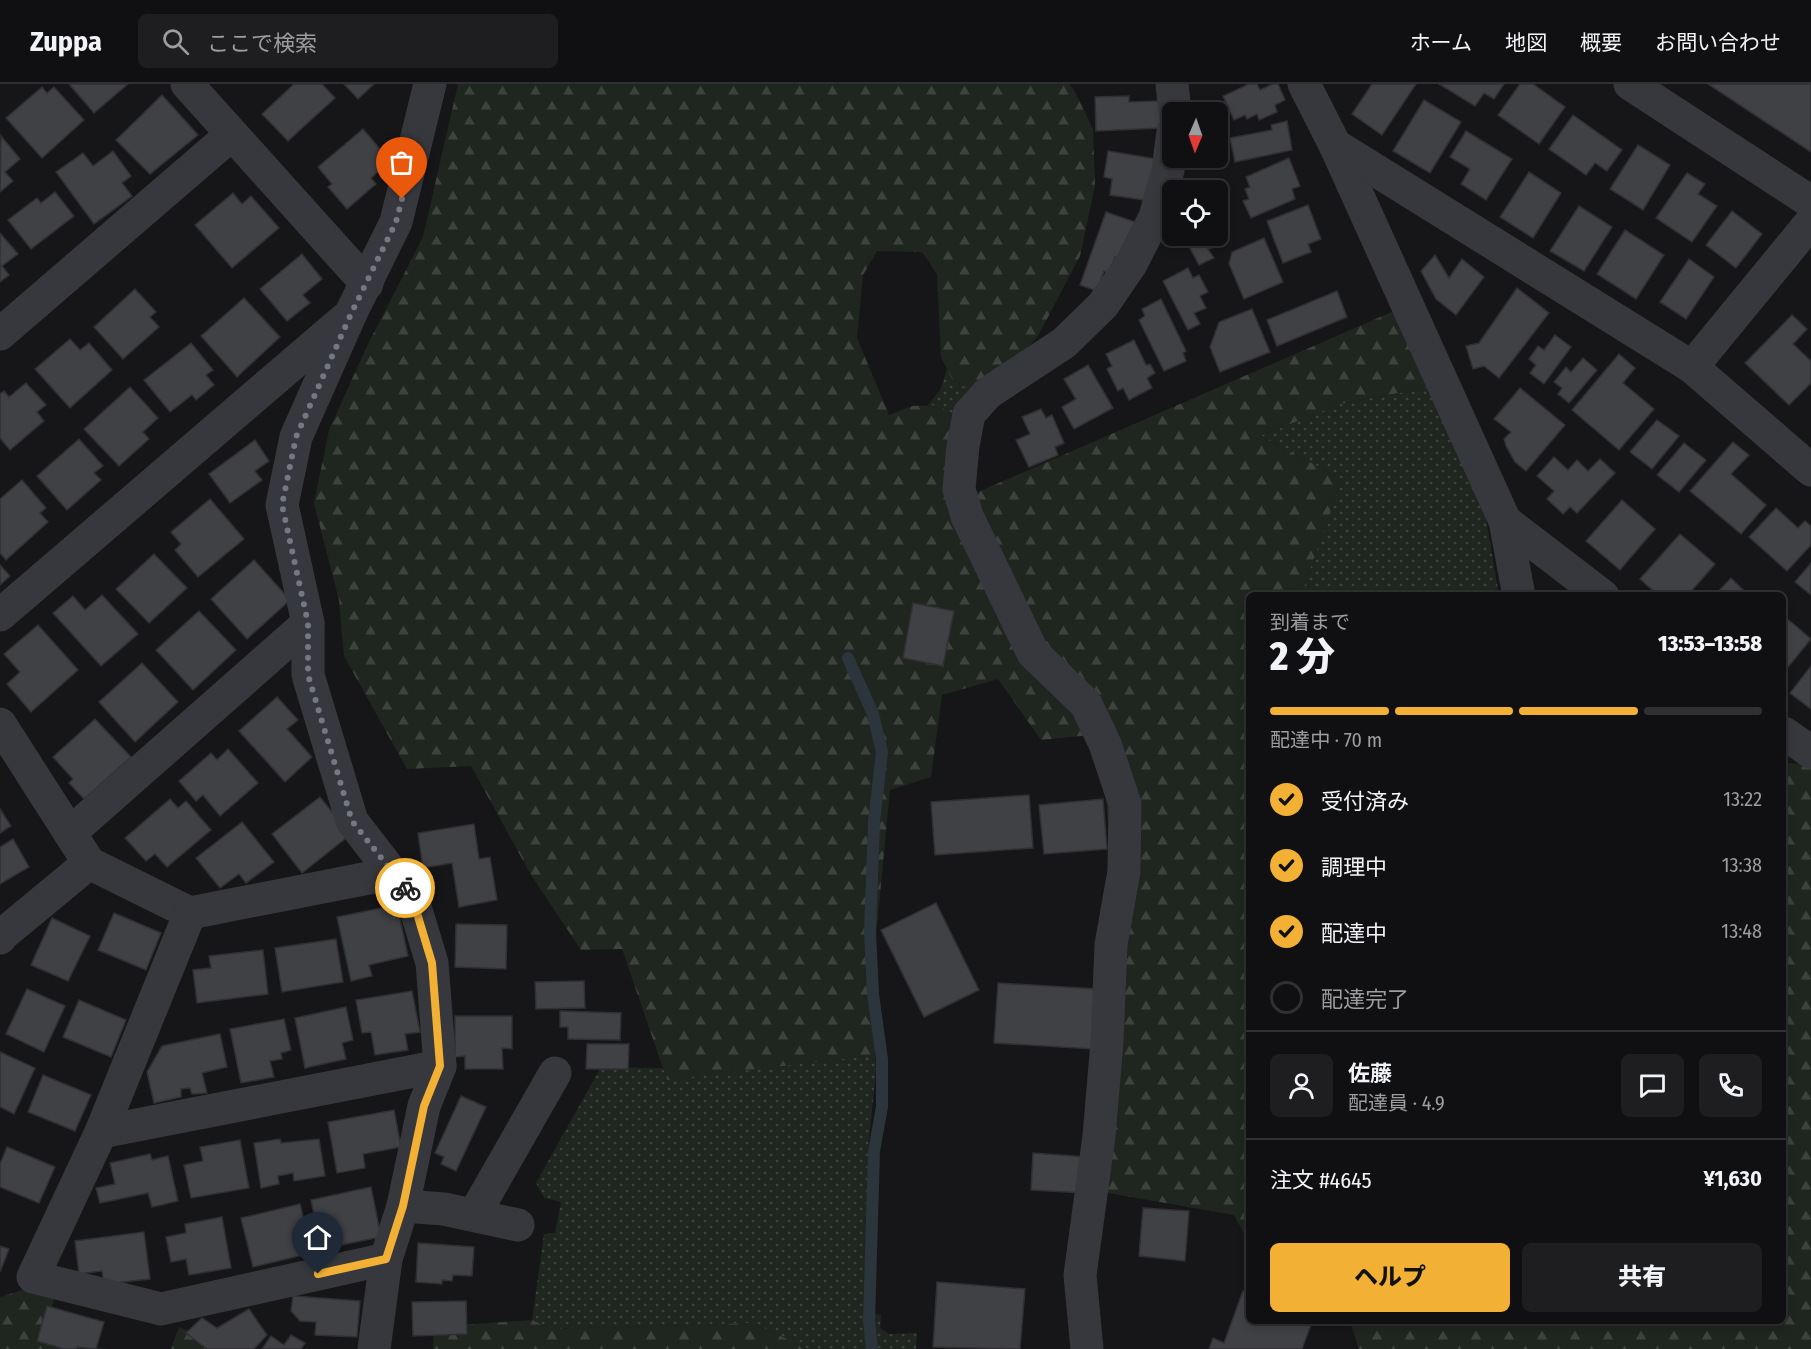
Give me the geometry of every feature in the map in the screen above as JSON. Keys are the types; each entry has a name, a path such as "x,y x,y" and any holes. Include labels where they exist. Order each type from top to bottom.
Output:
{"street":[{"path":"187,84 367,284"},
{"path":"374,1349 386,1259 403,1206 424,1106 440,1066 432,963 413,900 352,821 308,675 308,623 282,505 296,437 351,314 396,222 430,84"},
{"path":"1172,84 1174,102"},
{"path":"1304,84 1335,145 1505,521 1518,592"},
{"path":"1630,84 1811,202"},
{"path":"0,334 231,135"},
{"path":"1335,145 1692,367 1811,470"},
{"path":"1087,1349 1080,1275 1099,1136 1107,1042 1111,945 1124,871 1125,804 1105,744 1086,704 1033,653 967,516 959,489 969,414 988,393 1064,343 1103,305 1131,264 1155,217 1168,168"},
{"path":"1692,367 1811,222"},
{"path":"0,615 351,314"},
{"path":"1505,521 1598,592"},
{"path":"70,833 308,623"},
{"path":"0,724 89,863 190,913 394,873"},
{"path":"1786,734 1811,752"},
{"path":"0,938 89,863"},
{"path":"190,913 100,1132 33,1277 161,1309 386,1259"},
{"path":"100,1132 440,1066"},
{"path":"474,1215 555,1073"},
{"path":"403,1206 444,1209 518,1225"}],"green space":[{"path":"458,84 1069,84 1093,129 1095,186 1080,256 1038,336 1012,365 975,394 952,379 941,357 937,274 922,252 877,251 863,275 857,338 889,415 912,406 941,405 956,427 955,502 1403,307 1430,387 1340,404 1260,436 1342,479 1302,592 1246,592 1246,1237 1234,1215 1097,1191 1114,888 1100,734 1041,740 998,679 942,695 931,777 890,790 875,947 875,1055 667,1080 622,949 581,950 531,875 471,766 407,769 344,656 339,600 314,503 329,430 367,346 423,237"},
{"path":"947,369 952,379 975,394 956,427 928,405 940,390"},
{"path":"1430,387 1482,495 1498,592 1302,592 1342,479 1260,436 1340,404"},
{"path":"1786,763 1811,764 1811,1349 1359,1349 1351,1324 1786,1324"},
{"path":"875,1055 876,1070 868,1151 864,1312 881,1315 880,1328 889,1334 917,1333 916,1349 807,1349 753,1323 552,1329 532,1320 544,1234 555,1233 561,1202 544,1198 536,1183 601,1067 663,1068 667,1079"},
{"path":"35,1286 56,1292 47,1324 88,1346 106,1349 0,1349 0,1297"},
{"path":"532,1320 552,1329 754,1323 807,1349 433,1349 434,1327"},
{"path":"179,1327 230,1349 171,1349"}],"building":[{"path":"69,84 128,84 94,113"},
{"path":"294,84 322,84 335,98 288,141 262,114"},
{"path":"344,84 374,84 358,99"},
{"path":"1249,84 1257,84 1260,90 1278,84 1285,100 1275,105 1277,112 1259,120 1257,114 1247,119 1245,115 1234,120 1228,102 1223,96"},
{"path":"1372,84 1416,84 1382,135 1352,114"},
{"path":"1439,84 1504,84 1494,99 1484,93 1475,106"},
{"path":"1520,84 1533,84 1565,107 1539,144 1498,115"},
{"path":"1708,84 1811,84 1811,152"},
{"path":"42,87 47,93 54,87 84,120 42,158 6,118"},
{"path":"162,95 198,135 150,174 116,140"},
{"path":"1129,96 1129,102 1159,101 1161,128 1096,131 1095,97"},
{"path":"1424,100 1461,122 1430,173 1393,151"},
{"path":"1573,115 1622,150 1607,171 1595,163 1586,175 1549,149"},
{"path":"1287,121 1292,150 1235,162 1230,138 1272,130 1271,125"},
{"path":"363,129 390,161 371,178 376,184 347,209 328,187 332,184 318,167"},
{"path":"1466,131 1512,159 1486,200 1461,184 1470,169 1450,157"},
{"path":"1,136 20,159 5,172 13,181 0,192"},
{"path":"1638,145 1670,165 1643,210 1610,189"},
{"path":"113,151 131,176 122,183 132,196 94,224 56,172 83,153 93,166"},
{"path":"1108,151 1157,159 1150,201 1110,195 1112,179 1104,177"},
{"path":"1289,158 1300,186 1292,189 1295,199 1251,218 1243,201 1249,199 1245,189 1250,187 1246,177"},
{"path":"1529,172 1561,193 1533,238 1500,217"},
{"path":"1687,173 1705,184 1698,194 1717,206 1692,242 1656,218"},
{"path":"55,192 74,216 31,249 8,220 37,198 41,203"},
{"path":"233,193 242,204 251,196 279,228 232,268 195,225"},
{"path":"1308,205 1321,239 1308,244 1311,252 1283,263 1267,221"},
{"path":"1579,206 1612,227 1584,271 1550,251"},
{"path":"1732,211 1762,234 1736,268 1706,245"},
{"path":"1106,212 1138,223 1124,260 1115,257 1109,274 1104,271 1097,291 1080,285"},
{"path":"1625,230 1664,255 1636,299 1597,274"},
{"path":"0,233 18,254 2,266 9,275 0,282"},
{"path":"1264,238 1283,282 1244,299 1229,264 1232,252"},
{"path":"1189,246 1218,246 1208,249 1214,258 1199,265"},
{"path":"302,254 322,279 303,295 310,303 287,321 260,289"},
{"path":"1435,255 1449,278 1462,259 1484,277 1456,315 1436,299 1421,271"},
{"path":"1689,259 1714,277 1686,319 1660,302"},
{"path":"1188,268 1193,278 1199,275 1208,292 1200,296 1206,308 1194,313 1200,324 1188,330 1163,281"},
{"path":"1517,288 1549,313 1499,378 1484,366 1473,369 1466,346 1479,343"},
{"path":"135,289 156,312 150,317 159,327 123,359 94,327"},
{"path":"1337,291 1347,317 1277,346 1267,320"},
{"path":"244,298 280,337 237,377 201,336"},
{"path":"1161,299 1186,351 1183,353 1186,361 1164,371 1139,320 1145,316 1142,309"},
{"path":"1252,309 1270,352 1220,372 1210,347 1219,322"},
{"path":"1792,315 1807,329 1793,344 1811,361 1811,383 1789,405 1745,363"},
{"path":"1555,335 1571,347 1544,384 1530,373 1536,365 1529,359 1538,346 1544,350"},
{"path":"70,339 80,350 89,343 112,370 70,408 35,369"},
{"path":"1134,340 1146,365 1150,364 1155,373 1147,378 1152,388 1129,400 1123,388 1118,391 1107,369 1112,366 1106,354"},
{"path":"191,343 213,370 206,375 214,385 196,400 192,395 170,412 144,380"},
{"path":"1619,354 1635,368 1623,383 1654,409 1619,450 1572,410"},
{"path":"1583,358 1597,370 1569,403 1558,394 1562,388 1554,382 1566,367 1571,372"},
{"path":"1088,365 1113,408 1074,429 1062,407 1076,399 1064,379"},
{"path":"26,383 46,405 37,412 44,421 10,450 0,438 0,394 4,391 9,397"},
{"path":"130,387 158,418 143,432 149,439 119,466 84,429"},
{"path":"1520,388 1565,425 1526,471 1515,462 1506,446 1504,439 1511,432 1494,419"},
{"path":"1041,409 1046,418 1052,415 1064,443 1055,447 1058,455 1029,467 1016,440 1030,434 1022,417"},
{"path":"1657,420 1679,436 1652,469 1630,452"},
{"path":"79,439 103,466 94,473 101,480 67,510 37,476"},
{"path":"255,440 269,461 255,471 262,480 230,503 209,474"},
{"path":"1733,442 1749,455 1731,474 1766,505 1741,534 1690,491"},
{"path":"1684,443 1706,460 1679,492 1657,475"},
{"path":"1554,457 1568,470 1577,460 1588,471 1600,459 1615,473 1577,513 1570,507 1563,514 1547,499 1554,491 1537,476"},
{"path":"22,480 46,508 40,513 48,522 6,560 0,553 0,499"},
{"path":"210,499 244,539 198,577 175,550 181,544 171,532"},
{"path":"1622,500 1655,529 1620,570 1586,541"},
{"path":"1776,508 1798,528 1805,521 1811,526 1811,545 1787,571 1749,537"},
{"path":"1680,534 1715,564 1690,592 1655,592 1640,579"},
{"path":"154,554 187,588 149,623 116,589"},
{"path":"254,560 290,600 247,639 211,599"},
{"path":"1811,563 1811,595 1795,582"},
{"path":"0,565 10,576 0,585"},
{"path":"1731,578 1745,592 1718,592"},
{"path":"102,595 138,634 101,666 53,613 73,596 85,610"},
{"path":"913,603 954,611 943,666 903,658"},
{"path":"199,611 236,650 193,690 156,650"},
{"path":"1786,618 1811,639 1786,670"},
{"path":"38,625 78,670 31,712 7,684 20,672 4,654"},
{"path":"142,663 178,702 135,742 99,702"},
{"path":"1811,666 1811,709 1790,693"},
{"path":"277,697 298,720 287,729 312,757 285,782 239,731"},
{"path":"95,719 131,757 84,799 69,783 73,779 53,757"},
{"path":"228,749 258,783 220,816 203,795 196,801 179,781 211,753 217,760"},
{"path":"1029,795 1033,848 935,855 931,802"},
{"path":"320,797 350,835 302,873 272,834"},
{"path":"170,799 178,808 186,801 211,830 167,867 155,854 146,861 125,838"},
{"path":"1103,799 1107,849 1044,854 1039,805"},
{"path":"0,809 11,826 0,833"},
{"path":"242,822 274,862 246,883 239,874 220,888 196,858"},
{"path":"474,824 479,859 490,857 497,900 459,907 452,863 423,868 418,833"},
{"path":"13,839 29,867 0,884 0,847"},
{"path":"936,903 979,990 924,1017 881,930"},
{"path":"397,905 408,956 369,965 372,976 351,981 337,917"},
{"path":"114,913 161,933 146,970 98,950"},
{"path":"52,918 90,936 68,981 31,965"},
{"path":"456,924 507,925 506,969 455,967"},
{"path":"336,939 343,982 282,992 275,948"},
{"path":"263,950 268,994 197,1003 193,970 211,968 209,956"},
{"path":"584,981 585,1008 536,1009 535,982"},
{"path":"998,983 1097,989 1093,1049 994,1043"},
{"path":"27,989 65,1006 44,1052 6,1034"},
{"path":"412,991 420,1032 405,1034 408,1050 375,1055 371,1032 362,1033 356,1000"},
{"path":"79,1000 126,1020 111,1057 63,1037"},
{"path":"346,1007 353,1040 342,1043 346,1059 305,1068 295,1018"},
{"path":"560,1011 621,1013 620,1040 568,1039 568,1027 560,1027"},
{"path":"455,1016 512,1016 512,1049 502,1048 503,1069 465,1069 465,1056 455,1057"},
{"path":"284,1019 291,1050 281,1053 282,1059 270,1061 274,1077 241,1083 230,1029"},
{"path":"220,1034 227,1067 202,1073 207,1093 192,1094 190,1088 181,1089 181,1097 154,1103 147,1072 162,1046"},
{"path":"587,1044 629,1044 628,1069 586,1069"},
{"path":"0,1052 35,1068 14,1114 0,1107"},
{"path":"43,1075 91,1095 75,1131 28,1112"},
{"path":"461,1096 486,1107 456,1171 441,1164 444,1157 435,1153"},
{"path":"394,1110 401,1147 363,1154 365,1168 337,1173 328,1122"},
{"path":"280,1139 281,1143 319,1139 325,1176 294,1181 293,1173 278,1176 279,1184 261,1188 254,1143"},
{"path":"240,1140 249,1188 191,1198 184,1165 203,1161 200,1147"},
{"path":"7,1147 55,1167 39,1203 0,1187 0,1164"},
{"path":"1033,1153 1087,1157 1085,1193 1031,1190"},
{"path":"150,1154 152,1160 168,1156 178,1201 152,1207 148,1193 100,1203 96,1188 115,1184 110,1163"},
{"path":"371,1187 381,1237 321,1249 311,1200"},
{"path":"300,1204 312,1253 253,1267 241,1218"},
{"path":"1143,1208 1189,1211 1185,1261 1139,1256"},
{"path":"222,1217 231,1268 189,1275 186,1259 171,1262 166,1237 186,1233 185,1224"},
{"path":"144,1232 150,1279 104,1284 102,1271 79,1274 75,1241"},
{"path":"418,1243 474,1247 472,1276 453,1275 452,1281 442,1280 442,1284 416,1282"},
{"path":"0,1246 9,1249 0,1272"},
{"path":"937,1282 1025,1289 1020,1349 933,1347"},
{"path":"1243,1291 1246,1292 1246,1324 1311,1324 1302,1349 1209,1349 1213,1338 1224,1343"},
{"path":"293,1296 360,1301 357,1337 315,1335 316,1322 300,1321 291,1311"},
{"path":"466,1301 467,1334 413,1336 412,1302"},
{"path":"47,1306 104,1322 96,1349 77,1347 76,1349 64,1349 37,1341"},
{"path":"249,1309 267,1335 254,1349 207,1349 186,1333 202,1318 217,1328"},
{"path":"291,1335 305,1343 301,1349 262,1349 271,1336 284,1345"}],"waterway":[{"path":"848,658 873,714 882,752 874,822 870,932 873,994 882,1059 882,1107 874,1151 869,1321 872,1349"}],"way so far":[{"path":"402,199 396,222 351,314 296,437 282,505 308,623 308,675 352,821 405,888"}],"route":[{"path":"318,1274 386,1259 403,1206 424,1106 440,1066 432,963 413,900 405,888"}]}
